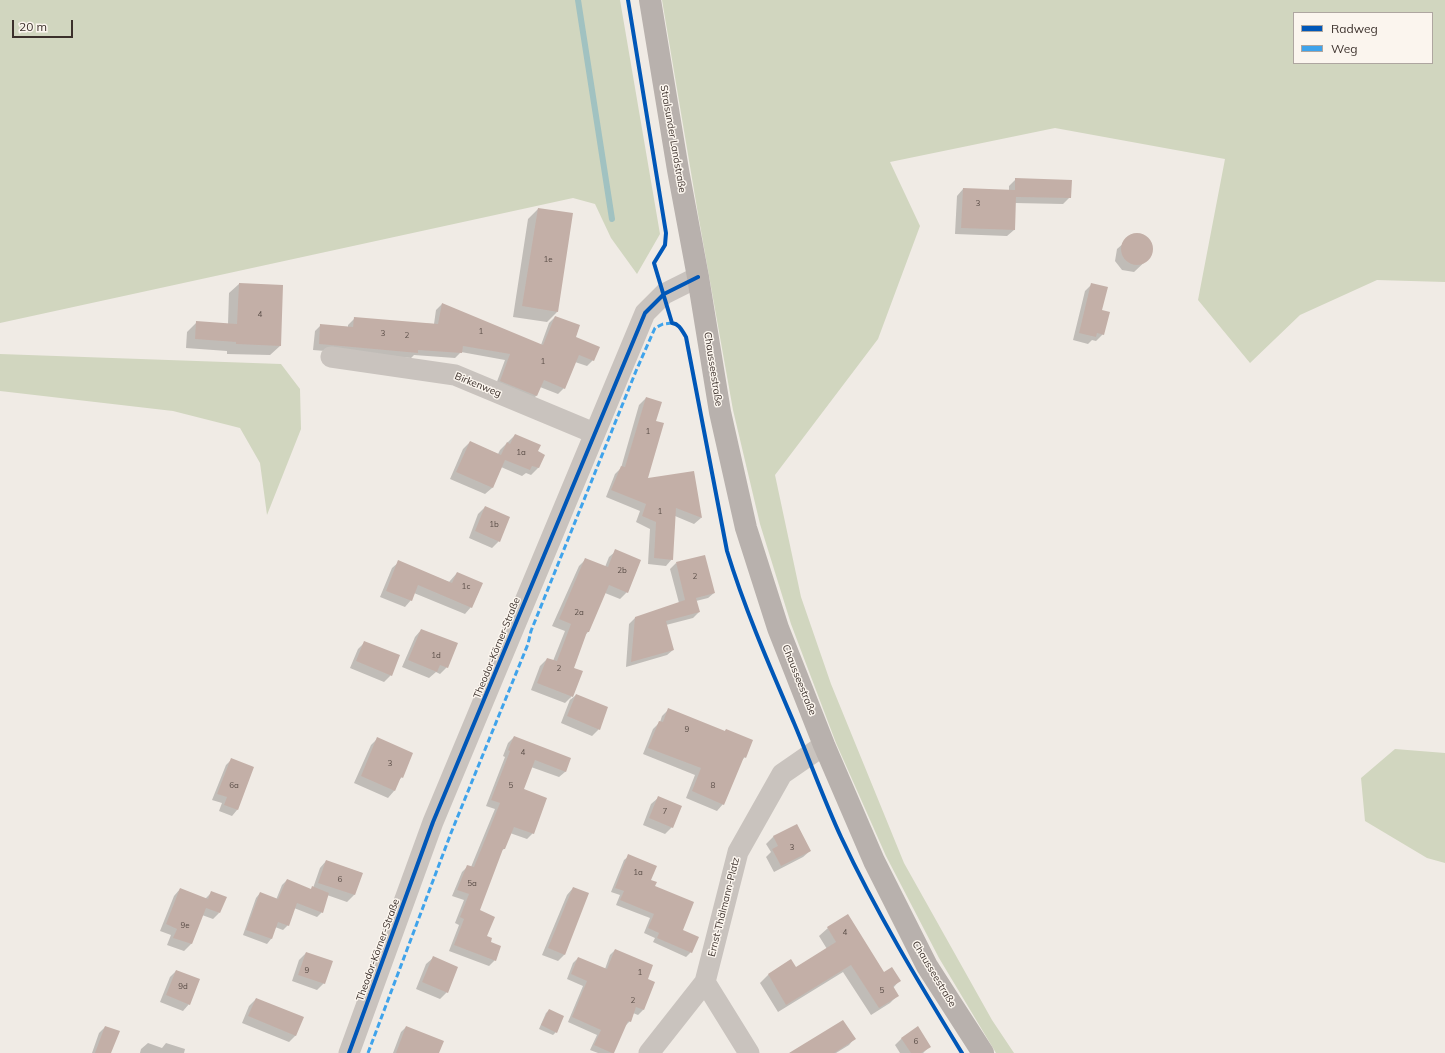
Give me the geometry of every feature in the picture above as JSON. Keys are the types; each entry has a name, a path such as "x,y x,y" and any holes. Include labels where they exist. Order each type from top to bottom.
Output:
{"main road":[{"name":"Stralsunder Landstraße","path":"650,0 678,170 698,277"},
{"name":"Chausseestraße","path":"698,277 720,412 746,528 778,628 824,745 874,861 927,966 983,1053"}],"street":[{"name":"Theodor-Körner-Straße","path":"349,1053 433,822 645,313 664,294 698,277"},
{"name":"Birkenweg","path":"331,357 454,374 594,433"},
{"name":"Ernst-Thälmann-Platz","path":"649,1053 705,982 738,852 782,774 824,745"},
{"path":"705,982 749,1053"}],"green space":[{"path":"0,0 620,0 660,234 637,274 611,238 595,204 573,198 0,323"},
{"path":"662,0 1445,0 1445,282 1377,280 1300,315 1250,363 1198,300 1225,159 1055,128 890,162 920,226 878,339 775,475 801,597 831,684 904,863 992,1020 1014,1053 996,1053 939,958 886,856 836,743 791,624 760,524 733,410"},
{"path":"0,354 281,364 300,389 301,429 267,515 260,463 240,428 173,411 0,391"},
{"path":"1395,749 1445,753 1445,863 1427,858 1365,821 1361,778"}],"building":[{"path":"1015,178 1072,180 1071,198 1016,197 1015,230 961,228 963,188 1015,190"},
{"path":"538,208 573,213 558,312 522,306"},
{"path":"1137,233 1148,238 1153,249 1148,260 1137,265 1126,260 1121,249 1126,238"},
{"path":"239,283 283,285 281,346 236,344 236,342 195,339 196,321 237,324"},
{"path":"1091,283 1108,287 1102,310 1110,312 1104,335 1097,333 1096,337 1079,333"},
{"path":"442,303 543,345 555,316 580,325 576,337 600,347 594,361 579,355 565,389 544,380 537,396 500,381 510,354 463,346 462,353 418,350 418,353 319,344 320,324 353,327 354,317 438,324"},
{"path":"646,397 662,402 656,421 664,423 648,478 694,471 702,518 676,508 673,560 654,558 656,522 642,516 646,504 611,490 621,466 625,467"},
{"path":"515,434 541,445 538,451 545,455 539,468 532,466 530,470 505,460 493,488 456,472 470,441 501,455 507,442 510,444"},
{"path":"485,506 510,517 500,542 475,531"},
{"path":"615,549 641,560 628,593 609,585 589,632 587,632 574,668 583,671 573,697 537,683 547,658 557,661 571,624 559,619 585,558 608,567"},
{"path":"705,555 715,593 696,598 700,612 666,621 674,650 631,662 635,617 685,600 676,562"},
{"path":"398,560 452,583 457,572 483,583 472,608 418,585 412,601 386,591"},
{"path":"421,629 458,643 448,668 440,665 437,672 408,660"},
{"path":"364,641 400,655 392,676 356,661"},
{"path":"576,694 608,707 600,730 567,716"},
{"path":"668,708 725,731 726,729 753,740 746,758 744,757 724,805 692,791 701,768 648,748 659,721 663,722"},
{"path":"514,736 571,758 566,772 535,760 524,789 547,798 534,834 514,827 505,849 503,849 480,910 495,917 487,936 492,938 491,942 501,946 496,961 454,945 464,919 460,917 469,894 457,890 467,865 474,867 500,803 491,800 510,751 508,750"},
{"path":"377,737 413,753 403,778 401,777 395,791 361,776"},
{"path":"231,758 254,767 238,810 224,805 227,797 217,794"},
{"path":"658,796 682,806 673,828 649,818"},
{"path":"797,824 811,851 781,866 772,849 778,846 773,836"},
{"path":"628,854 657,866 651,880 657,882 655,886 694,902 683,930 699,937 692,953 657,938 659,933 648,928 654,914 620,900 624,891 615,888"},
{"path":"326,860 363,873 355,895 318,883"},
{"path":"287,879 311,889 312,886 329,893 323,913 297,903 289,926 278,922 272,939 246,930 260,892 278,899"},
{"path":"573,887 589,893 565,955 548,948"},
{"path":"180,888 208,899 211,891 227,897 220,913 206,908 192,944 173,938 177,929 166,924"},
{"path":"848,914 884,972 892,967 901,981 893,986 899,996 879,1008 851,965 786,1005 768,974 791,959 796,967 836,942 827,927"},
{"path":"615,949 653,965 648,979 655,982 644,1010 636,1007 631,1022 628,1021 614,1053 612,1053 594,1045 601,1030 572,1017 587,981 571,974 578,957 607,969"},
{"path":"306,952 333,961 325,984 298,975"},
{"path":"433,956 458,967 448,993 422,982"},
{"path":"176,970 200,979 190,1005 166,995"},
{"path":"256,998 304,1017 296,1036 248,1016"},
{"path":"549,1009 564,1016 557,1033 541,1025"},
{"path":"843,1020 856,1039 834,1053 789,1053"},
{"path":"105,1026 120,1031 111,1053 95,1053"},
{"path":"406,1026 444,1041 439,1053 396,1053"},
{"path":"918,1026 931,1047 921,1053 911,1053 901,1038"}],"waterway":[{"path":"578,0 612,219"}],"marked path":[{"path":"368,1053 451,833 528,644 531,631 636,371 655,328 663,324 672,323"}],"cycle path":[{"path":"628,0 666,233 665,245 654,263 672,323 679,326 686,337 727,551 758,638 829,809 854,865 914,974 962,1053"},
{"path":"349,1053 433,822 645,313 664,294 698,277"}]}
